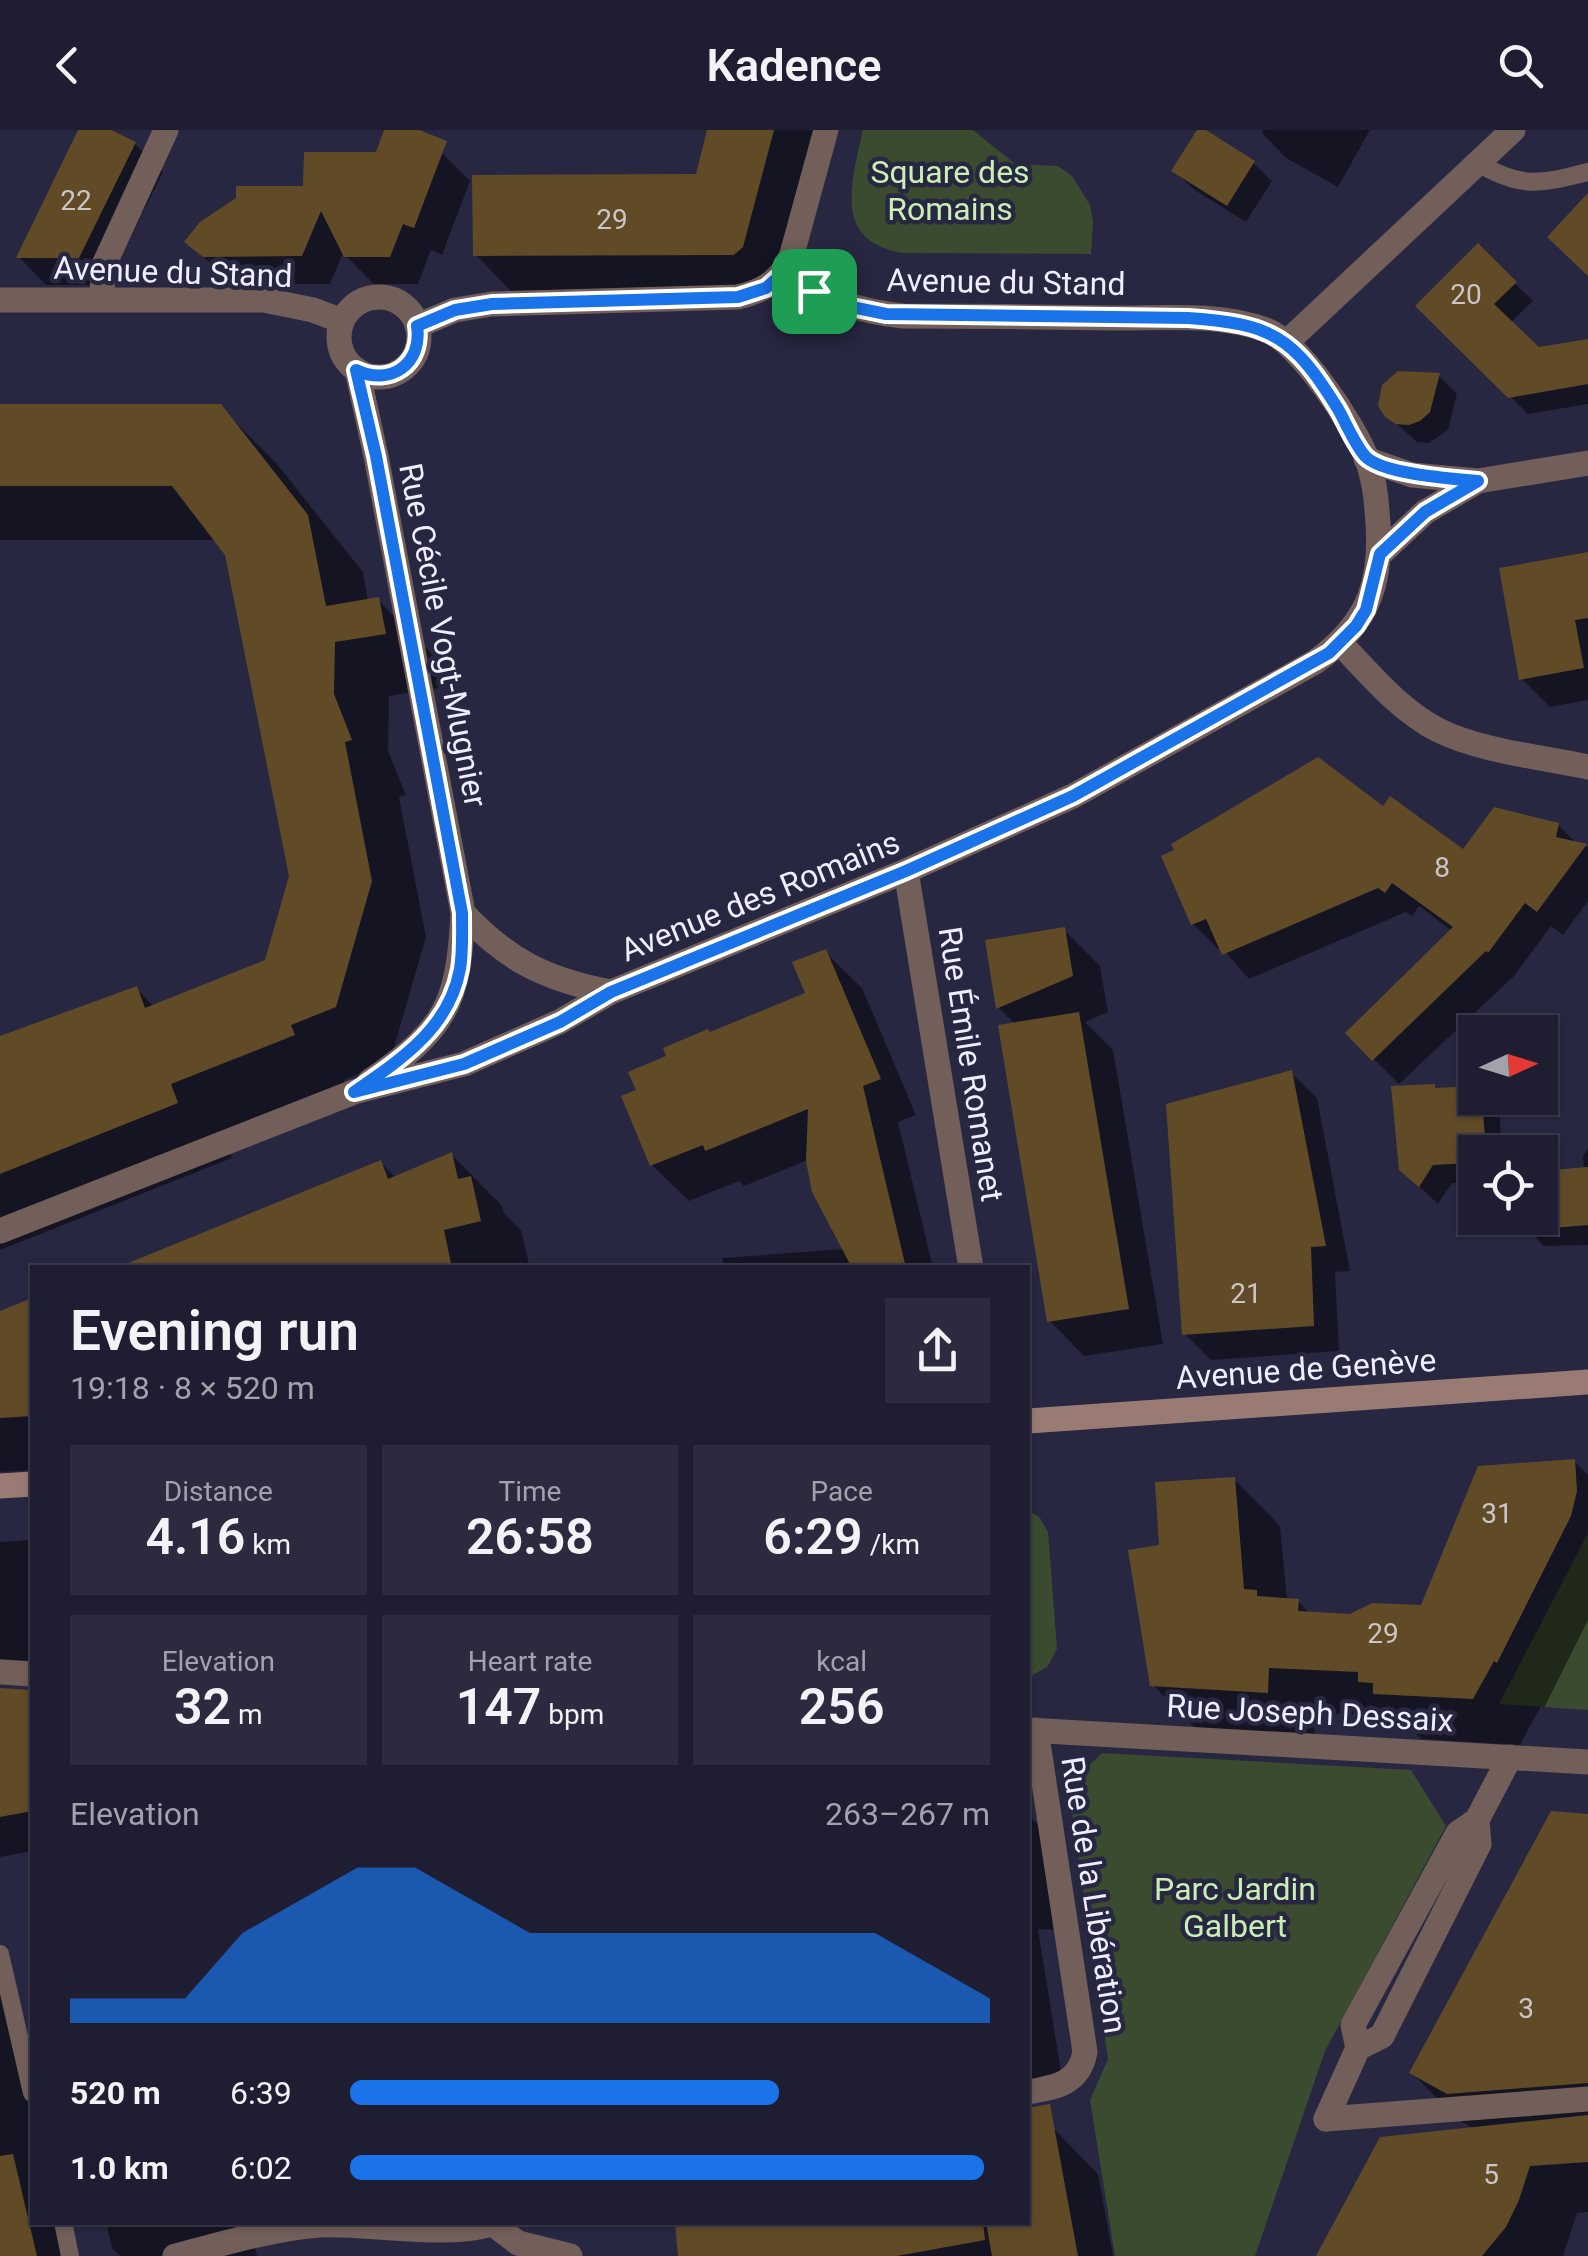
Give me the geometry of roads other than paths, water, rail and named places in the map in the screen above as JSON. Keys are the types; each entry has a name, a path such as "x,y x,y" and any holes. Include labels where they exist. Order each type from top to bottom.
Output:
{"main road":[{"name":"Avenue de Genève","path":"1030,1421 1588,1382"},
{"path":"0,1486 30,1484"}],"street":[{"path":"102,299 103,267 166,130"},
{"path":"417,326 455,310 492,304 738,297 766,288 783,273 810,198 826,130"},
{"path":"1513,130 1287,342 1311,369 1366,458 1412,475 1478,481 1588,463"},
{"name":"Avenue du Stand","path":"783,273 842,305 886,314 1188,318 1248,326 1287,342"},
{"path":"384,297 406,307 417,326 416,353 400,370 378,377 356,370 340,348 342,322 360,301 384,297"},
{"name":"Avenue du Stand","path":"0,300 264,300 313,310 342,322"},
{"name":"Rue Cécile Vogt-Mugnier","path":"354,1092 414,1050 438,1021 460,968 462,913 376,456 356,370"},
{"name":"Avenue des Romains","path":"0,1232 354,1092 464,1064 560,1022 611,992 906,871 1073,796 1316,662 1340,643 1366,610 1380,554 1376,501 1366,458"},
{"path":"1380,554 1425,512 1478,481"},
{"path":"1340,643 1395,700 1438,730 1466,740 1588,767"},
{"name":"Rue Émile Romanet","path":"906,871 971,1265"},
{"path":"462,913 486,938 524,966 558,980 611,992"},
{"path":"0,1672 30,1674"},
{"name":"Rue Joseph Dessaix","path":"1032,1730 1588,1762"},
{"name":"Rue de la Libération","path":"1030,2092 1072,2079 1085,2052 1032,1730"},
{"path":"1510,1757 1477,1820 1458,1833 1353,2025 1358,2048 1326,2119 1588,2099"},
{"path":"175,2256 300,2227 330,2225"},
{"path":"366,2225 472,2230 488,2225"},
{"path":"496,2225 518,2243 570,2256"}],"lane":[{"path":"1478,163 1502,178 1531,184 1588,172"},
{"path":"0,1954 30,2084"},
{"path":"64,2225 70,2256"}],"park label":[{"name":"Square des Romains","path":"950,190"},
{"name":"Parc Jardin Galbert","path":"1235,1908"}]}
